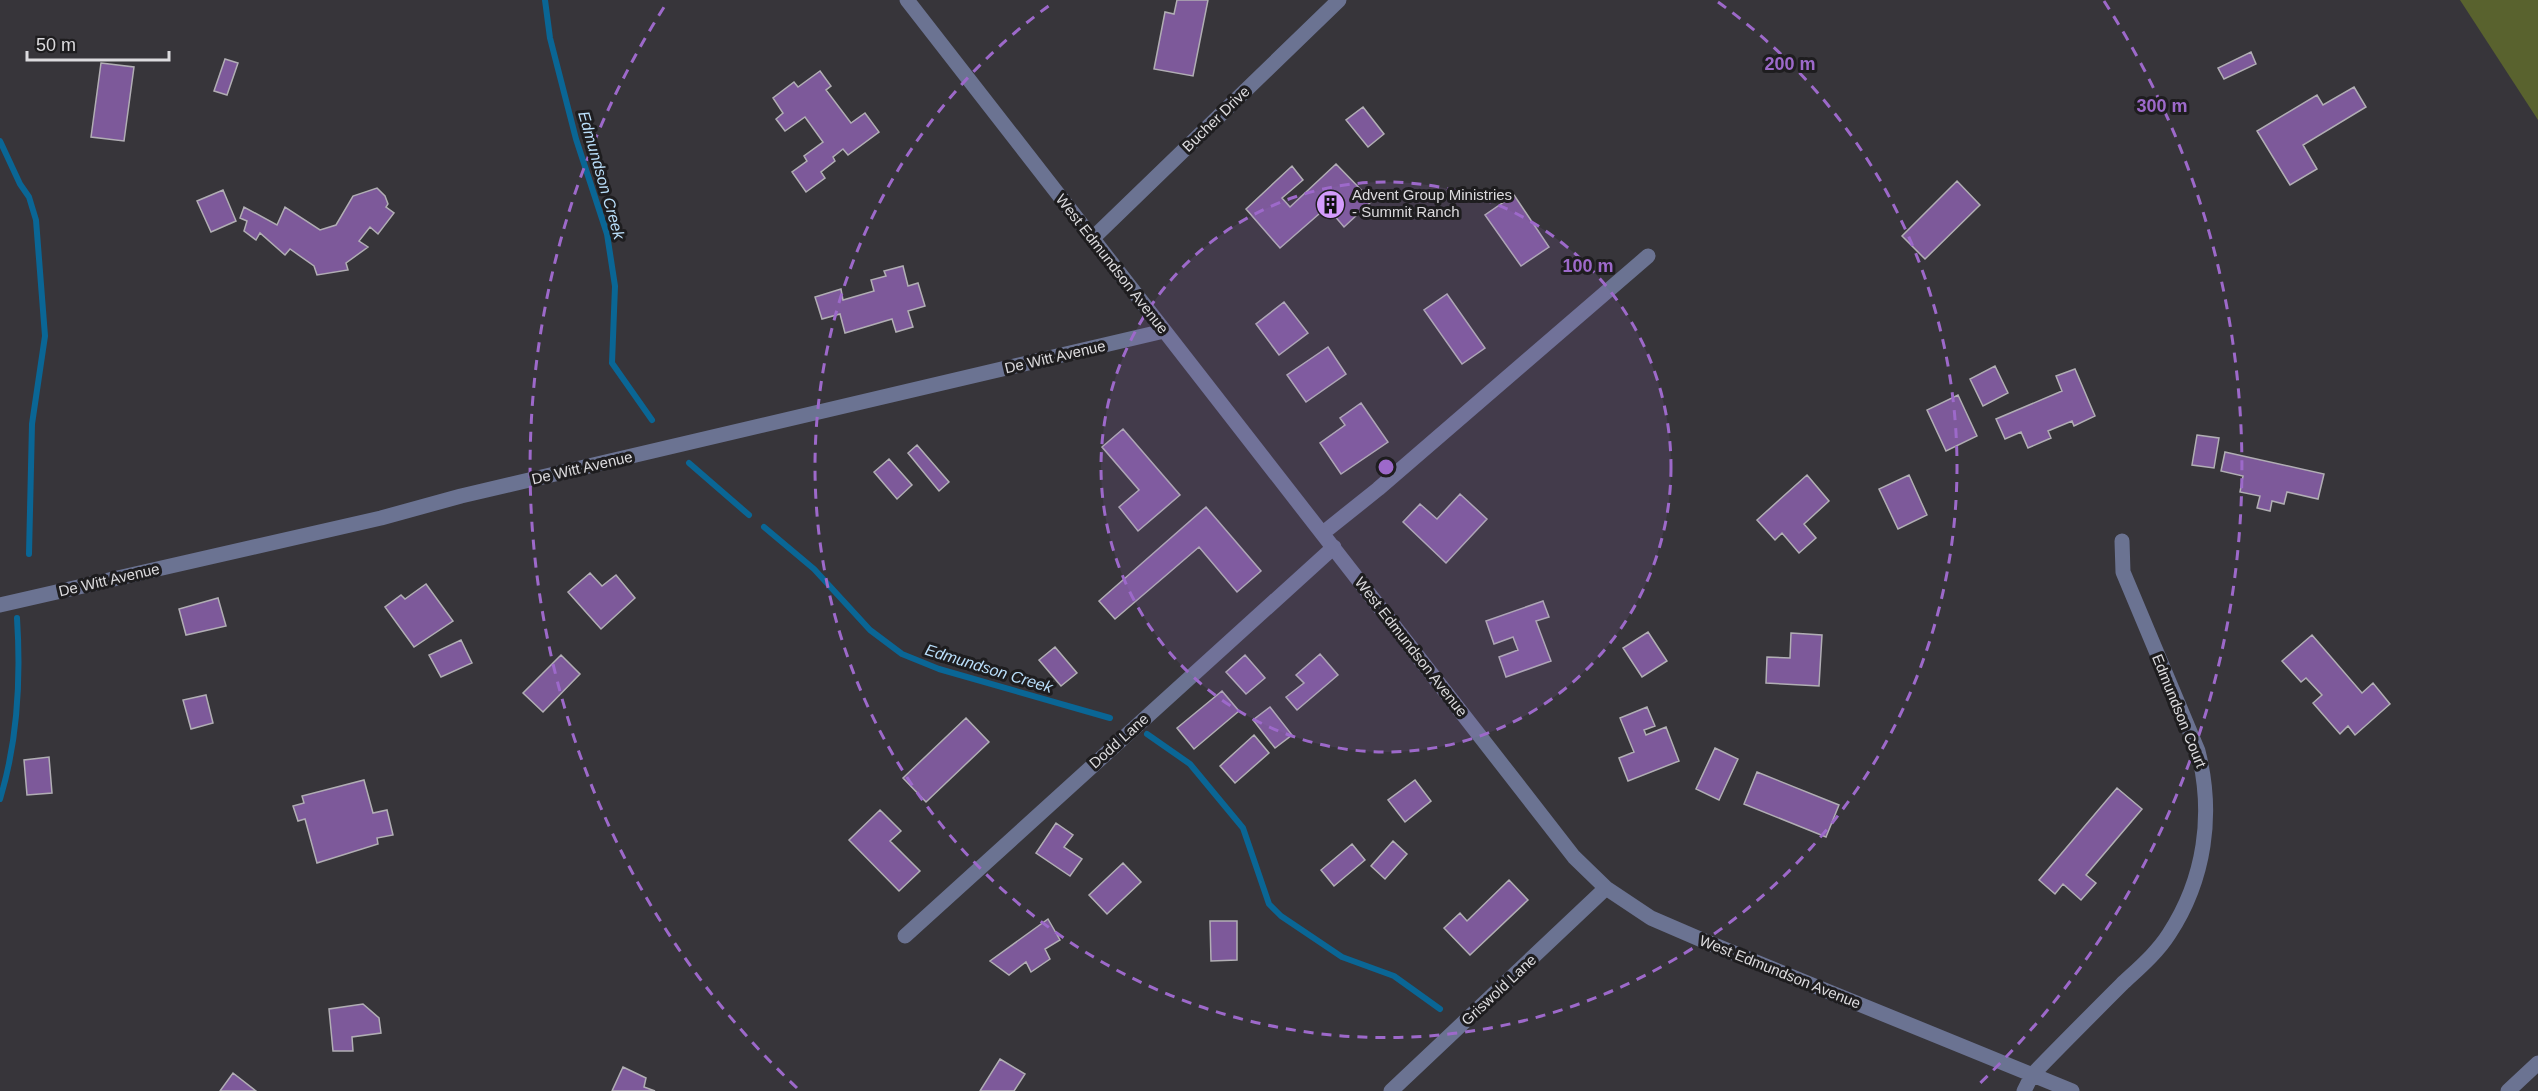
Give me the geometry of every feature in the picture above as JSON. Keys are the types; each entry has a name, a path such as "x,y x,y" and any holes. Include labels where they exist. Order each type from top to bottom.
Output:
{"street":[{"name":"West Edmundson Avenue","path":"907,0 1568,849 1606,888 1652,918 1671,927 2073,1091"},
{"name":"Bucher Drive","path":"1093,238 1339,0"},
{"path":"1323,533 1378,489 1648,256"},
{"name":"De Witt Avenue","path":"0,605 381,518 461,496 1164,331"},
{"name":"Edmundson Court","path":"2024,1091 2032,1075 2168,936 2187,902 2199,870 2206,822 2204,777 2198,750 2123,572 2122,541"},
{"name":"Dodd Lane","path":"905,936 1334,547"},
{"name":"Griswold Lane","path":"1391,1091 1606,888"},
{"path":"2508,1091 2538,1064"}],"green space":[{"path":"2460,0 2538,0 2538,120"}],"building":[{"path":"1177,0 1208,0 1193,76 1154,69 1165,12 1174,14"},
{"path":"2251,52 2256,64 2224,79 2218,68"},
{"path":"225,59 238,63 227,95 214,91"},
{"path":"101,63 134,67 124,141 91,137"},
{"path":"820,71 831,86 826,90 851,123 865,113 879,132 848,155 843,149 833,157 835,161 821,172 825,178 806,192 792,172 807,161 804,156 823,142 805,117 785,131 776,119 783,113 773,98 794,82 798,87"},
{"path":"2354,87 2366,107 2303,145 2317,169 2290,185 2257,131 2317,95 2323,105"},
{"path":"1363,107 1384,134 1368,147 1346,120"},
{"name":"Advent Group Ministries - Summit Ranch","path":"1336,164 1372,201 1344,227 1327,207 1280,248 1246,209 1292,166 1303,180 1282,198 1290,207"},
{"path":"1957,181 1980,205 1925,259 1902,236"},
{"path":"377,188 385,196 388,204 386,207 394,213 378,234 370,227 359,241 368,247 346,263 348,270 317,275 314,266 290,249 285,255 260,233 256,240 244,231 247,221 240,218 244,207 277,225 285,207 320,230 336,225 353,196"},
{"path":"223,190 236,221 211,232 197,201"},
{"path":"1514,195 1549,247 1521,266 1485,215"},
{"path":"903,266 908,286 918,283 925,306 908,311 913,327 896,332 892,319 845,333 840,314 822,319 815,297 841,289 843,300 874,291 871,280 886,276 884,271"},
{"path":"1447,294 1485,348 1462,364 1424,310"},
{"path":"1284,302 1308,333 1279,355 1256,324"},
{"path":"1328,347 1346,374 1306,402 1287,375"},
{"path":"1995,366 2008,393 1983,406 1970,379"},
{"path":"2075,369 2095,416 2074,426 2072,421 2048,431 2051,438 2028,448 2021,432 2005,439 1996,419 2062,391 2056,376"},
{"path":"1958,395 1977,436 1946,451 1927,410"},
{"path":"1361,403 1388,442 1341,474 1320,443 1345,425 1340,418"},
{"path":"1123,429 1180,495 1138,531 1119,507 1139,490 1102,447"},
{"path":"2197,435 2219,438 2214,468 2192,465"},
{"path":"917,445 949,482 939,491 908,453"},
{"path":"2225,452 2324,474 2318,499 2287,492 2284,504 2272,501 2270,511 2257,508 2260,496 2240,492 2243,476 2221,471"},
{"path":"889,459 912,485 897,499 874,472"},
{"path":"1807,475 1829,501 1804,524 1816,538 1799,553 1782,533 1775,540 1757,520"},
{"path":"1909,475 1927,515 1898,529 1879,489"},
{"path":"1460,494 1487,519 1446,563 1403,522 1420,504 1437,519"},
{"path":"1206,507 1261,571 1237,592 1199,547 1115,619 1099,601"},
{"path":"590,573 602,586 616,575 635,598 601,629 568,592"},
{"path":"426,584 453,621 414,647 385,607 401,595 405,599"},
{"path":"218,598 226,626 186,635 179,609"},
{"path":"1543,601 1549,617 1536,621 1551,661 1506,677 1499,657 1518,650 1513,637 1494,644 1486,621"},
{"path":"1648,632 1667,661 1642,677 1623,648"},
{"path":"1791,633 1822,635 1819,686 1766,683 1767,657 1790,658"},
{"path":"2312,635 2362,693 2373,683 2390,704 2355,735 2348,726 2340,734 2313,703 2322,695 2306,678 2301,682 2282,661"},
{"path":"461,640 472,663 441,677 429,655"},
{"path":"1055,647 1077,673 1061,686 1039,660"},
{"path":"1320,654 1338,675 1297,710 1286,697 1304,683 1296,675"},
{"path":"561,655 580,674 543,712 523,693"},
{"path":"1245,655 1265,678 1246,694 1226,672"},
{"path":"1222,691 1239,711 1194,749 1177,728"},
{"path":"206,695 213,723 191,729 183,700"},
{"path":"1270,707 1292,735 1275,748 1253,720"},
{"path":"1647,707 1655,726 1644,730 1646,735 1666,727 1679,761 1628,781 1619,758 1634,752 1620,718"},
{"path":"966,718 989,742 926,802 903,778"},
{"path":"1254,735 1269,753 1235,783 1220,766"},
{"path":"1715,748 1738,759 1719,800 1696,789"},
{"path":"49,757 52,793 27,795 24,760"},
{"path":"1757,772 1839,805 1826,837 1744,804"},
{"path":"364,780 373,813 387,810 393,835 377,838 378,844 317,863 305,819 298,821 293,806 304,803 302,796"},
{"path":"1415,780 1431,801 1405,822 1388,800"},
{"path":"2117,788 2142,809 2086,875 2096,883 2081,900 2063,884 2055,894 2039,880"},
{"path":"880,810 901,831 890,841 920,871 899,891 849,840"},
{"path":"1056,823 1073,835 1064,847 1082,859 1070,876 1036,853"},
{"path":"1393,841 1407,854 1385,879 1371,866"},
{"path":"1352,844 1365,860 1334,886 1321,870"},
{"path":"1123,863 1141,882 1107,914 1089,895"},
{"path":"1509,880 1528,900 1470,955 1444,928 1460,913 1467,921"},
{"path":"1048,919 1060,940 1045,949 1050,959 1031,972 1026,962 1009,975 990,961"},
{"path":"1210,921 1237,921 1237,960 1211,961"},
{"path":"363,1004 379,1018 381,1033 352,1037 353,1051 333,1051 329,1009"},
{"path":"1000,1059 1025,1074 1014,1091 980,1091"},
{"path":"623,1067 646,1078 644,1087 655,1091 612,1091"},
{"path":"233,1073 256,1091 220,1091"}],"waterway":[{"name":"Edmundson Creek","path":"545,0 550,38 576,139 607,234 615,286 612,363 652,420"},
{"path":"0,141 20,184 29,197 36,220 45,336 32,424 29,554"},
{"name":"Edmundson Creek","path":"689,463 749,515"},
{"name":"Edmundson Creek","path":"764,527 814,569 870,630 902,654 939,669 1110,718"},
{"path":"0,799 11,754 17,709 19,664 17,618"},
{"name":"Edmundson Creek","path":"1147,734 1190,764 1243,828 1269,904 1281,916 1342,957 1394,976 1440,1009"}],"place":[{"name":"Advent Group Ministries - Summit Ranch","path":"1331,204"}]}
